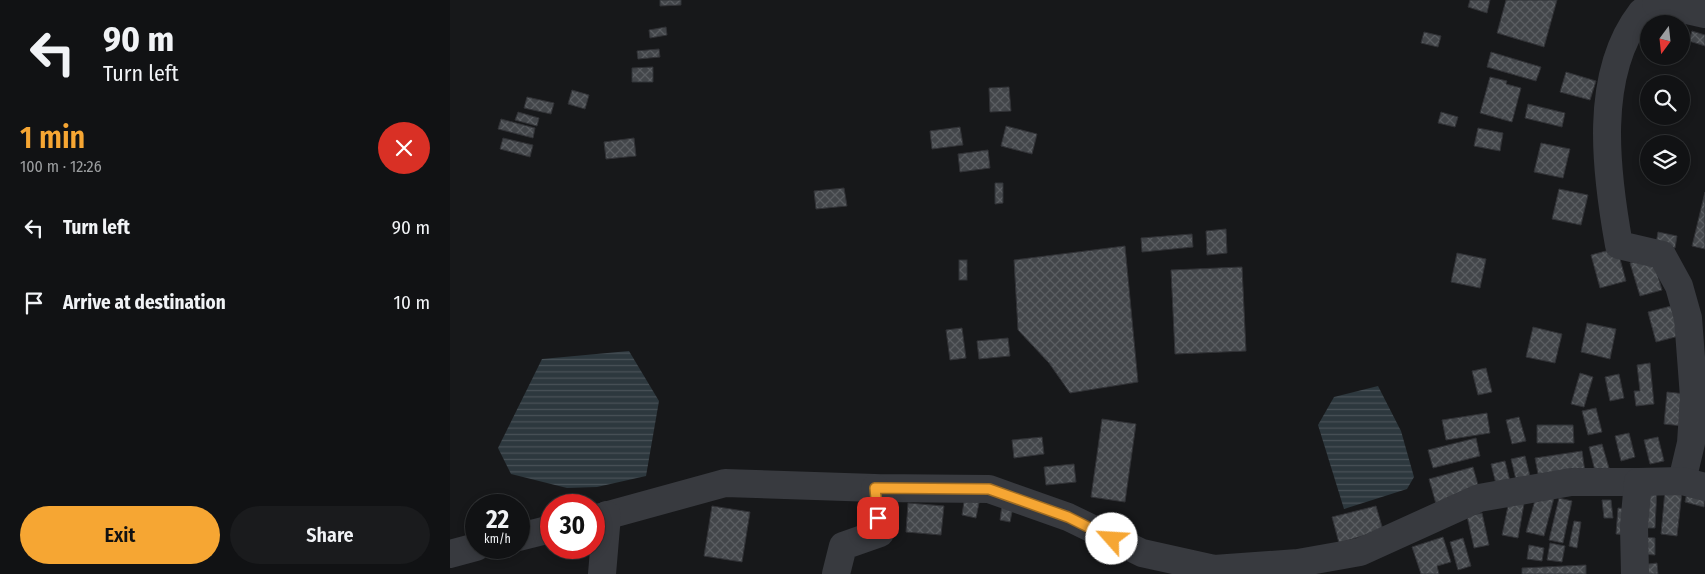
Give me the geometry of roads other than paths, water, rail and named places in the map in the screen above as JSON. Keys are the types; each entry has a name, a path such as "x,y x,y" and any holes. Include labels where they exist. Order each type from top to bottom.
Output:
{"street":[{"path":"605,516 725,483 875,488 989,489 1068,517 1142,564 1214,569 1298,563 1360,552 1479,498 1571,482 1694,484 1691,443 1694,397 1688,318 1679,286 1662,255 1619,245 1610,194 1607,138 1608,95 1623,43 1642,12 1658,2 1705,14"},
{"path":"1635,574 1634,526 1638,482"},
{"path":"836,574 843,546 880,533 875,488"},
{"path":"450,554 465,550"},
{"path":"601,559 602,574"}]}
